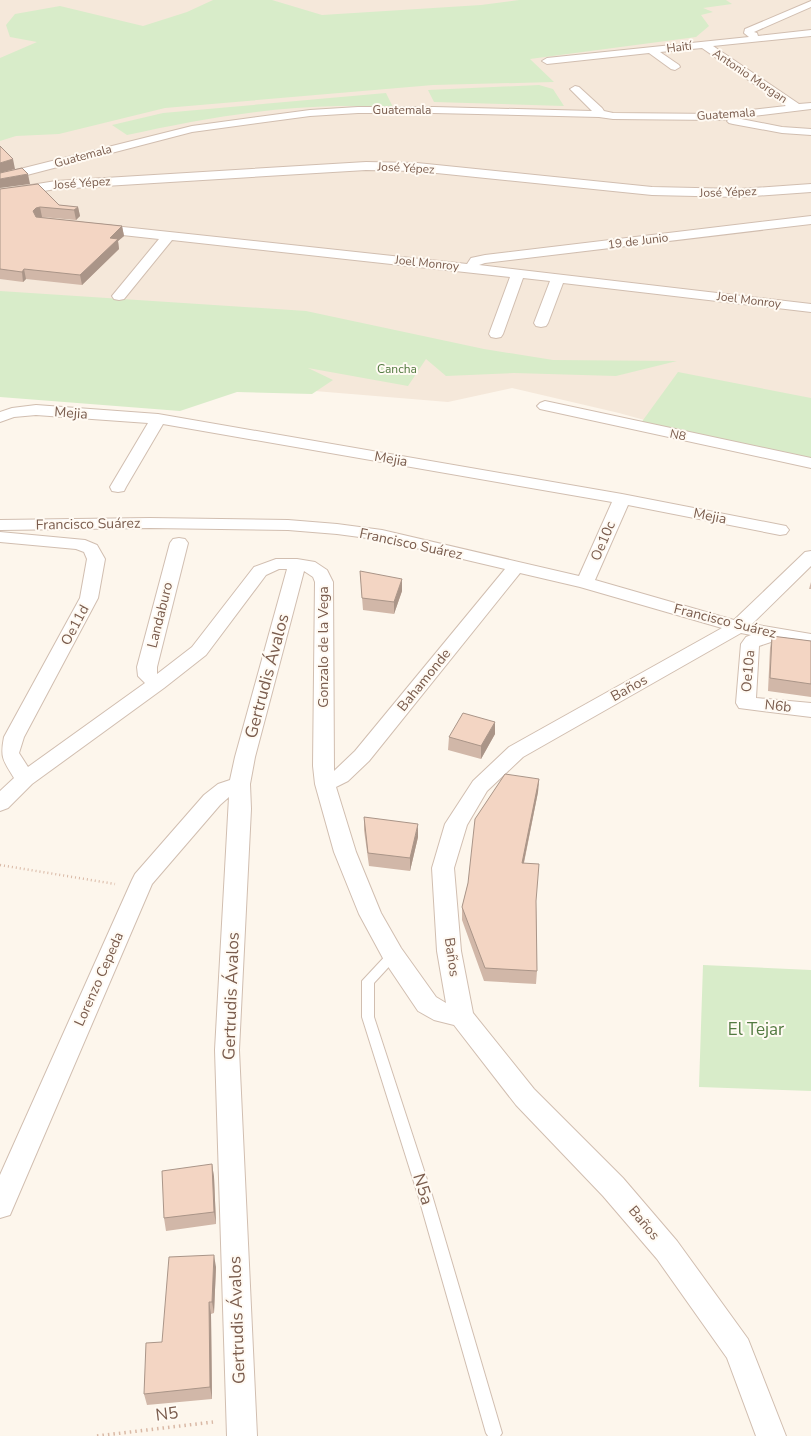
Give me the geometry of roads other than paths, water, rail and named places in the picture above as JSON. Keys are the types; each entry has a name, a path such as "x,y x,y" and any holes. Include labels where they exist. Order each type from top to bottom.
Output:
{"street":[{"name":"Haití","path":"811,4 748,31 755,35 811,32"},
{"name":"Haití","path":"546,61 811,32"},
{"name":"Antonio Morgan","path":"703,44 797,108"},
{"path":"651,50 675,67"},
{"path":"575,89 598,110 599,114"},
{"name":"Guatemala","path":"0,178 192,129 310,113 358,110 434,110 599,114 613,116 718,117 811,106"},
{"path":"718,117 726,120 782,130 811,132"},
{"name":"José Yépez","path":"0,194 56,184 372,166 417,167 652,191 739,193 811,188"},
{"name":"19 de Junio","path":"469,268 476,261 485,259 811,220"},
{"name":"Joel Monroy","path":"82,226 558,278 811,308"},
{"path":"119,296 168,236"},
{"path":"496,334 518,274"},
{"path":"542,323 558,278"},
{"name":"N8","path":"545,406 811,463"},
{"name":"Mejia","path":"0,417 12,413 36,410 158,419 622,499 780,530"},
{"path":"118,487 158,419"},
{"name":"Oe10c","path":"585,583 622,499"},
{"name":"Francisco Suárez","path":"0,525 150,523 295,526 382,535 585,583 738,627 811,640"},
{"name":"Oe11d","path":"0,537 79,544 91,549 96,559 89,598 14,737 9,753 25,779"},
{"name":"Landaburo","path":"158,684 148,676 147,667 178,543"},
{"name":"Baños","path":"771,1436 738,1349 667,1250 614,1187 525,1097 461,1016 449,951 444,868 456,824 480,786 516,752 738,627 811,556"},
{"name":"Gonzalo de la Vega","path":"0,803 25,779 158,684 199,651 260,570 276,564 297,564 309,566 321,574 324,582 323,766 326,784 345,852 370,914 393,955 427,1004 443,1013 461,1016"},
{"name":"Gertrudis Ávalos","path":"241,1427 227,1050 240,809 240,784 245,756 297,564"},
{"name":"Bahamonde","path":"326,784 341,776 362,756 516,567"},
{"name":"Oe10a","path":"746,703 750,644 753,641 776,634"},
{"name":"N6b","path":"746,703 811,710"},
{"name":"Lorenzo Cepeda","path":"0,1206 143,880 212,800 225,789 240,784"}],"lane":[{"name":"N5a","path":"393,955 368,981 368,1017 425,1195 494,1433"}],"park label":[{"name":"Cancha","path":"397,369"},
{"name":"El Tejar","path":"756,1029"}]}
